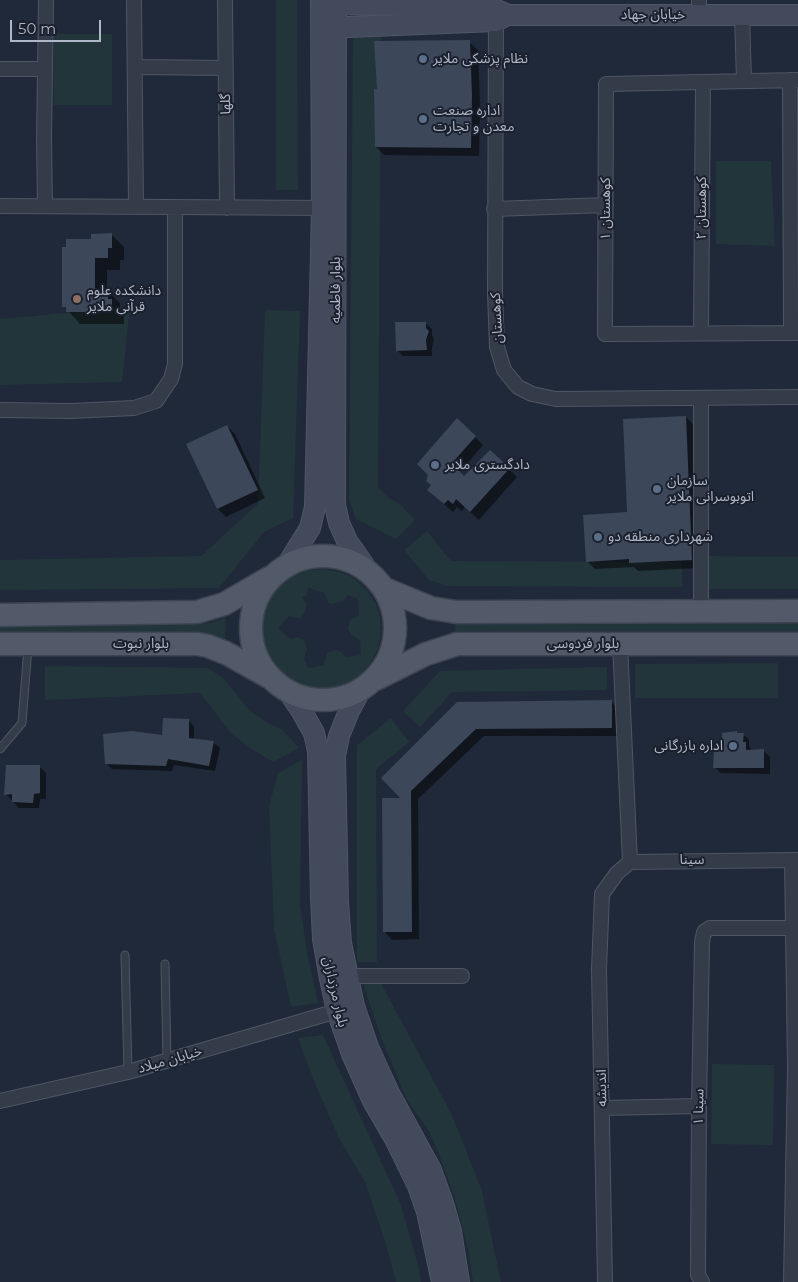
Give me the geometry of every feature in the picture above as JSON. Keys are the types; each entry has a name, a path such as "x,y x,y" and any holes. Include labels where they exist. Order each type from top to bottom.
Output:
{"main road":[{"name":"خیابان جهاد","path":"329,2 423,2 499,11"},
{"name":"بلوار فاطمیه","path":"329,2 329,208 335,505 339,523 347,541 368,571"},
{"name":"خیابان جهاد","path":"329,28 499,11 699,7 742,15 798,14"},
{"name":"بلوار فاطمیه","path":"279,571 310,528 315,507 329,208"},
{"path":"0,615 197,612 224,604 279,571 303,558 320,555 337,556 354,562 368,571 384,589 393,606 396,626 394,645 387,663 368,685 343,698 324,701 305,698 280,686 262,667 255,653 251,637 251,620 255,604 262,590 279,571"},
{"path":"384,589 431,608 456,612 798,611"},
{"name":"بلوار نبوت","path":"0,644 198,644 226,653 280,686"},
{"name":"بلوار فردوسی","path":"368,685 426,654 458,644 798,644"},
{"name":"بلوار مرزداران","path":"368,685 349,711 339,736 335,756 338,902 341,943 354,1006 368,1047 389,1092 431,1170 443,1203 459,1282"},
{"name":"بلوار مرزداران","path":"280,686 301,710 314,734 318,751 323,930 337,1011 355,1062 418,1186 428,1212 442,1282"}],"street":[{"path":"45,206 46,0"},
{"path":"134,0 136,207"},
{"name":"گلها","path":"225,0 227,208"},
{"name":"کوهستان","path":"499,11 494,209 497,347 504,370 518,387 532,394 556,400 798,397"},
{"path":"742,15 744,82"},
{"path":"135,67 226,68"},
{"path":"0,69 45,69"},
{"path":"701,333 795,333 794,80 703,82"},
{"name":"کوهستان ۱","path":"701,333 605,334 606,84 703,82"},
{"name":"کوهستان ۲","path":"701,333 703,82"},
{"path":"494,209 606,205"},
{"path":"0,206 329,208"},
{"path":"0,410 71,411 134,408 156,401 171,380 175,364 175,207"},
{"path":"701,398 701,612"},
{"path":"620,644 630,862"},
{"path":"791,1282 795,1067 795,860"},
{"name":"سینا","path":"630,862 795,860"},
{"name":"اندیشه","path":"605,1282 599,969 602,894 617,873 630,862"},
{"name":"سینا ۱","path":"702,1282 698,1275 699,1106 702,942 704,932 710,928 796,928"},
{"path":"347,976 462,976"},
{"name":"خیابان میلاد","path":"0,1101 128,1072 337,1011"},
{"path":"603,1108 699,1106"}],"lane":[{"path":"0,749 22,723 28,644"},
{"path":"125,955 128,1072"},
{"path":"165,964 167,1061"}],"green space":[{"path":"276,0 297,0 298,190 276,190"},
{"path":"54,34 112,34 112,105 54,105"},
{"path":"353,37 381,37 378,487 389,498 400,504 415,520 396,539 356,519 349,499"},
{"path":"716,161 771,161 775,246 716,244"},
{"path":"130,307 122,382 0,385 0,319"},
{"path":"265,310 300,311 293,518 264,532 219,588 0,590 0,560 201,556 258,504"},
{"path":"427,531 451,561 682,562 682,587 447,586 429,580 404,550"},
{"path":"706,556 798,557 798,589 706,589"},
{"path":"325,569 352,577 366,589 376,604 380,617 381,634 378,649 368,667 353,681 341,687 327,690 312,690 298,686 285,679 267,659 262,646 260,625 265,605 283,582 296,574 310,570","holes":["308,587 324,592 328,602 332,604 343,601 348,595 358,599 359,615 350,620 348,628 351,635 360,640 361,655 346,657 342,652 336,650 327,653 324,665 309,668 304,659 307,649 304,640 298,637 290,639 278,628 289,616 300,618 304,614 306,603 302,597 307,595"]},
{"path":"226,617 225,641 211,635 196,633 0,634 0,625 211,623"},
{"path":"456,620 798,620 798,631 455,631"},
{"path":"778,663 778,698 635,698 635,664"},
{"path":"45,666 208,668 223,678 249,710 269,724 282,729 299,748 273,762 250,748 231,733 200,693 45,700"},
{"path":"607,667 607,690 452,692 420,727 403,711 440,671"},
{"path":"391,718 409,742 376,769 377,962 357,962 357,745"},
{"path":"302,760 300,905 307,952 318,1003 291,1007 274,929 269,806 278,773"},
{"path":"377,976 452,1115 482,1191 501,1282 473,1282 468,1249 455,1199 439,1154 429,1131 407,1100 382,1040 361,978"},
{"path":"323,1035 401,1205 421,1282 396,1282 385,1241 365,1182 339,1138 316,1086 298,1038"},
{"path":"712,1064 774,1065 773,1145 711,1144"}],"building":[{"path":"470,40 471,148 375,147 374,89 377,89 374,41"},
{"path":"112,233 112,248 108,248 108,258 95,258 95,289 108,289 108,299 112,299 112,312 66,312 66,307 62,307 62,247 66,247 66,239 91,239 91,234"},
{"path":"395,322 426,322 426,328 429,331 426,340 427,350 396,351"},
{"name":"سازمان اتوبوسرانی ملایر","path":"686,416 692,560 629,563 629,559 586,562 583,515 627,512 623,419"},
{"name":"دادگستری ملایر","path":"457,418 476,436 452,463 464,476 490,450 510,468 470,512 456,499 453,504 448,500 444,504 427,490 431,485 426,481 428,475 417,464"},
{"path":"227,425 258,490 217,509 186,444"},
{"path":"612,700 612,728 476,729 411,791 412,932 383,932 382,798 400,798 381,778 457,702"},
{"path":"163,718 189,719 189,738 214,741 209,766 168,759 166,766 105,764 103,734 132,731 162,735"},
{"name":"اداره بازرگانی","path":"737,731 737,733 744,733 743,742 746,742 746,750 764,749 764,768 713,768 714,750 719,750 720,742 722,742 722,733"},
{"path":"6,765 40,765 40,793 34,794 33,803 12,802 12,794 4,795"}],"place":[{"name":"نظام پزشکی ملایر","path":"423,59"},
{"name":"اداره صنعت معدن و تجارت","path":"423,119"},
{"name":"دانشکده علوم قرآنی ملایر","path":"77,299"},
{"name":"دادگستری ملایر","path":"435,465"},
{"name":"سازمان اتوبوسرانی ملایر","path":"657,489"},
{"name":"شهرداری منطقه دو","path":"598,537"},
{"name":"اداره بازرگانی","path":"733,746"}]}
